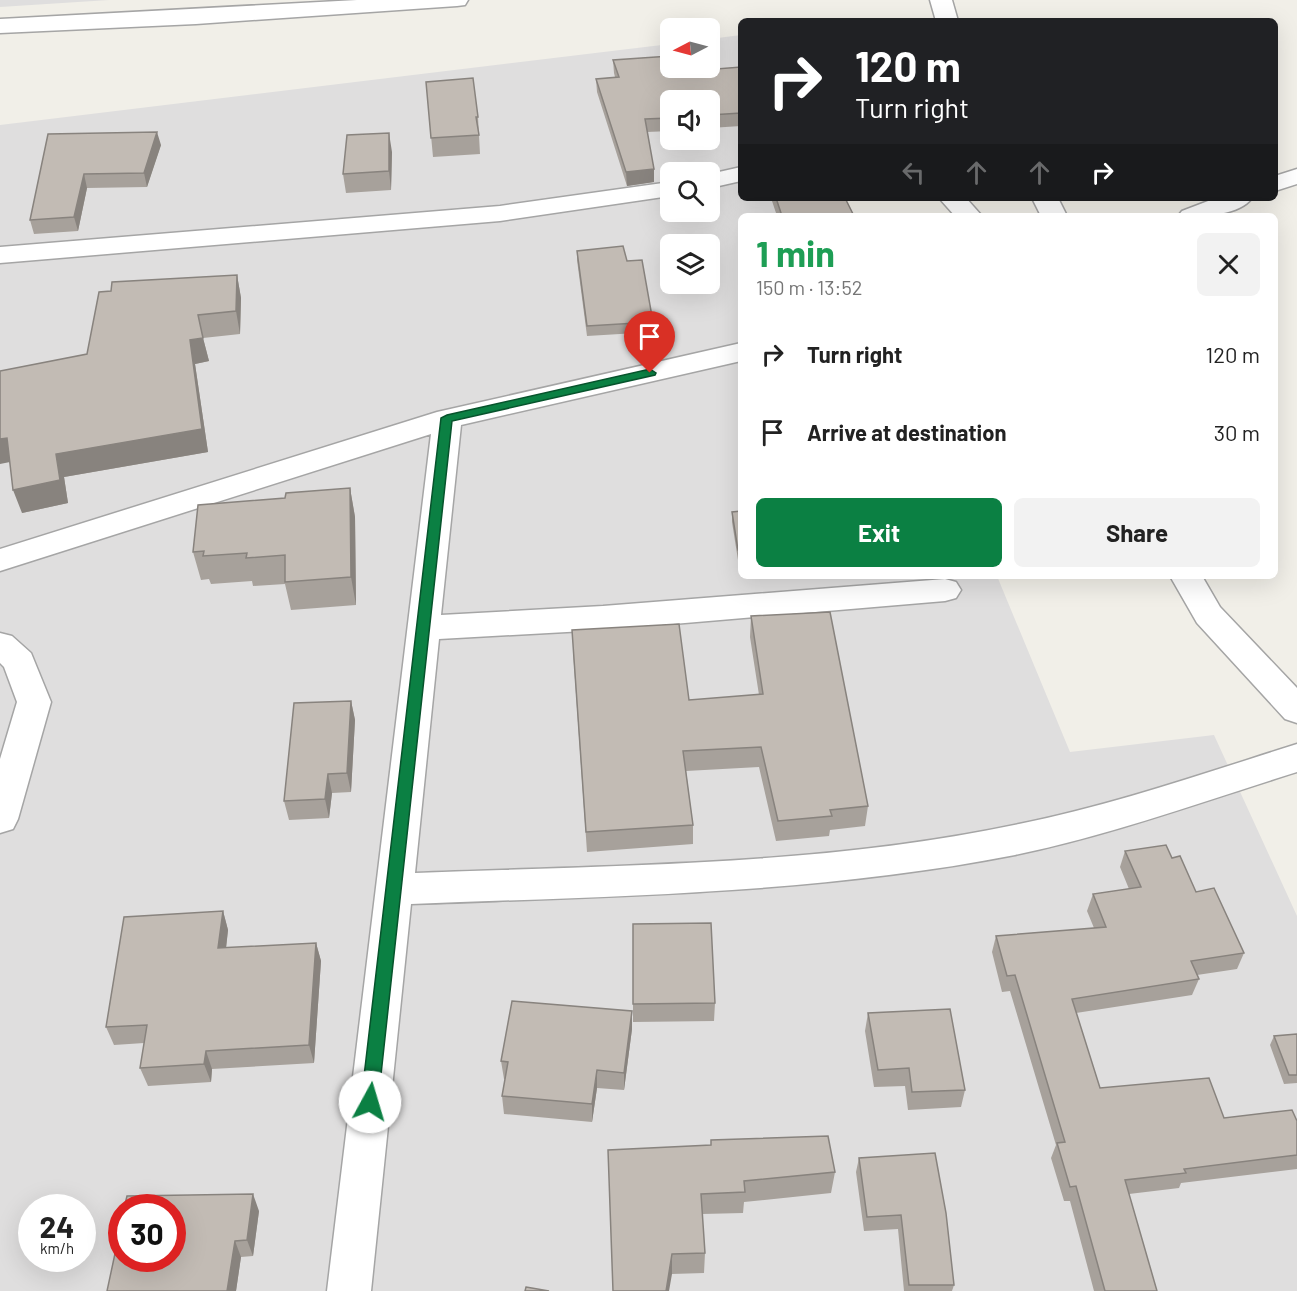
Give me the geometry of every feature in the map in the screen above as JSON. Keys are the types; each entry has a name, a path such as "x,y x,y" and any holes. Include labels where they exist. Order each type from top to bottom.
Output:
{"street":[{"path":"0,26 196,17 457,0"},
{"path":"941,0 946,18"},
{"path":"720,179 738,175"},
{"path":"1278,183 1297,176"},
{"path":"0,255 209,236 423,221 560,206 660,191"},
{"path":"955,201 966,213"},
{"path":"1199,213 1231,201"},
{"path":"0,560 447,418 738,353"},
{"path":"349,1291 447,418"},
{"path":"1188,579 1208,615 1297,710"},
{"path":"424,628 603,618 945,590"},
{"path":"0,645 19,662 34,702 0,819"},
{"path":"394,889 733,875 858,864 979,847 1078,825 1297,758"}],"shaded area":[{"path":"0,0 109,0 0,7"},
{"path":"738,35 738,201 841,201 847,213 738,213 738,579 998,579 1070,752 1214,735 1297,916 1297,1291 0,1291 0,125 660,45 660,78 720,78 720,38"}],"building":[{"path":"660,57 660,78 720,78 720,69 738,67 738,113 720,114 720,90 660,90 660,118 645,119 654,169 626,172 596,79 619,77 613,60"},
{"path":"473,78 479,135 431,138 426,82"},
{"path":"157,132 144,173 84,174 74,217 30,220 48,134"},
{"path":"389,133 389,171 343,174 347,135"},
{"path":"777,201 846,201 852,213 781,213"},
{"path":"623,246 627,261 642,260 653,322 587,326 577,251"},
{"path":"237,275 236,311 198,315 203,338 190,340 202,429 56,454 60,480 13,490 7,438 0,439 0,371 87,354 99,292 111,291 112,282"},
{"path":"350,488 351,577 285,582 285,555 246,558 247,553 203,556 204,551 193,552 198,505 285,498 286,493"},
{"path":"738,511 738,550 732,512"},
{"path":"830,612 868,806 830,810 832,816 778,821 761,747 683,751 693,825 586,832 572,630 679,624 689,700 763,694 751,616"},
{"path":"351,701 347,773 328,774 325,799 284,801 294,703"},
{"path":"1166,845 1172,858 1180,856 1196,892 1214,888 1244,953 1191,961 1199,979 1072,999 1100,1088 1209,1078 1224,1118 1292,1110 1297,1121 1297,1155 1184,1169 1186,1173 1125,1180 1157,1291 1105,1291 1076,1186 1070,1187 1057,1143 1065,1142 1015,975 1007,976 996,936 1106,927 1093,894 1141,887 1125,851"},
{"path":"223,911 218,948 316,943 309,1045 206,1051 204,1064 140,1068 147,1025 106,1027 124,917"},
{"path":"711,923 715,1003 633,1004 633,924"},
{"path":"512,1001 632,1011 624,1073 597,1070 592,1104 502,1096 508,1062 501,1061"},
{"path":"950,1009 965,1090 912,1092 909,1068 878,1070 868,1013"},
{"path":"1297,1034 1297,1075 1289,1075 1274,1036"},
{"path":"828,1136 835,1172 744,1181 745,1192 701,1194 705,1253 672,1254 666,1291 613,1291 608,1150 711,1145 711,1140"},
{"path":"935,1153 946,1213 954,1285 909,1285 901,1215 867,1217 859,1158"},
{"path":"253,1194 247,1240 235,1241 227,1291 107,1291 111,1272 186,1272 186,1195"},
{"path":"526,1287 549,1291 525,1291"}],"route":[{"path":"370,1102 447,418 650,373"}]}
